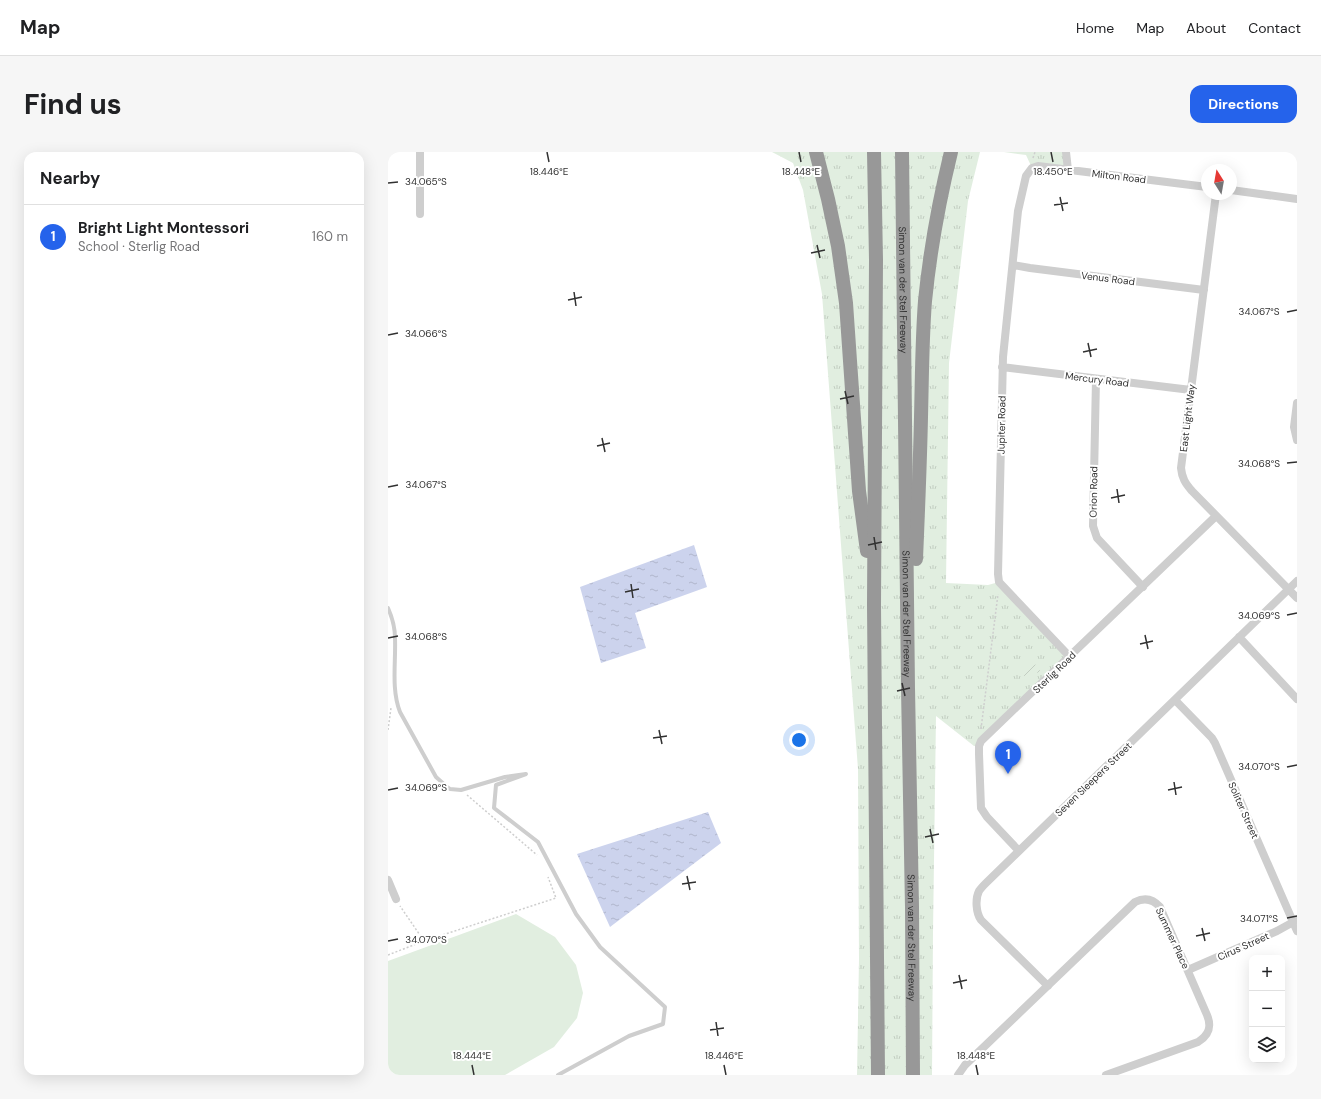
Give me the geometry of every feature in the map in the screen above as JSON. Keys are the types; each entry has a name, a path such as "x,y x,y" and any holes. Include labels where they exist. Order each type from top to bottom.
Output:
{"highway":[{"path":"816,152 838,246 846,303 859,492 874,605"},
{"path":"874,152 876,260 874,605 878,1075"},
{"name":"Simon van der Stel Freeway","path":"902,152 913,1075"},
{"path":"908,620 912,605 915,576 920,484 925,301 934,234 950,152"}],"street":[{"path":"420,152 420,214"},
{"path":"1066,152 1068,170"},
{"name":"Milton Road","path":"1032,168 1038,166 1201,186"},
{"name":"Jupiter Road","path":"999,582 1002,367 1018,211 1026,176 1032,168"},
{"path":"1237,191 1297,199"},
{"name":"East Light Way","path":"1215,200 1181,468 1182,476 1187,486 1297,598"},
{"name":"Venus Road","path":"1013,265 1204,290"},
{"name":"Mercury Road","path":"1002,367 1191,390"},
{"name":"Orion Road","path":"1096,379 1092,526 1097,538 1143,587"},
{"path":"1297,403 1294,434 1297,440"},
{"name":"Sterlig Road","path":"979,746 981,742 1216,516"},
{"name":"Seven Sleepers Street","path":"1048,986 978,916 977,899 979,891 1297,581"},
{"path":"999,582 1070,657"},
{"path":"1239,637 1297,700"},
{"name":"Soliter Street","path":"1175,700 1212,738 1215,743 1295,921 1297,931"},
{"path":"979,746 981,808 987,817 1019,851"},
{"path":"388,880 396,899"},
{"name":"Summer Place","path":"958,1075 965,1065 1135,902 1141,899 1153,900 1160,908 1210,1021 1210,1026 1207,1034 1198,1042 1109,1075"},
{"name":"Cirus Street","path":"1188,970 1277,931 1295,921"}],"lane":[{"path":"388,608 394,627 395,687 397,704 436,777 450,789 461,790 505,777 526,774 496,785 494,808 538,842 576,914 600,947 664,1007 663,1024 629,1036 558,1075"}],"path":[{"path":"979,746 999,582"},
{"path":"388,730 392,706 397,704"},
{"path":"461,790 541,858"},
{"path":"388,955 424,941 556,898 546,871"},
{"path":"396,899 424,941"}],"green space":[{"path":"772,152 980,152 968,201 949,363 946,583 988,585 999,582 1070,657 979,746 974,746 936,716 932,1075 857,1075 859,959 858,769 822,294 803,190 793,163"},
{"path":"1004,152 1066,152 1068,170 1032,168 1026,155"},
{"path":"1030,663 1037,666 1040,672 1024,676 1022,675 1022,671 1025,666"},
{"path":"516,914 555,937 576,965 583,993 577,1018 554,1047 505,1075 388,1075 388,961"}],"water":[{"path":"694,545 707,587 635,613 646,648 601,663 580,587"},
{"path":"708,812 721,843 610,927 577,854"}],"place":[{"name":"Bright Light Montessori","path":"1008,774"}]}
